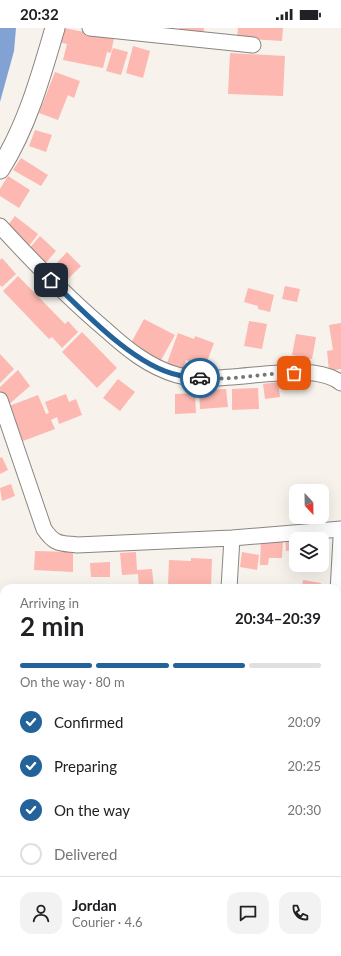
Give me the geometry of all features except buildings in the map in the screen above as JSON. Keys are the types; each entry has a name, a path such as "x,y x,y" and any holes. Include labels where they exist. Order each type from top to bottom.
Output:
{"street":[{"path":"0,169 13,145 30,105 55,28"},
{"path":"90,28 253,45"},
{"path":"0,226 82,310 144,361 177,375 215,380 261,374 323,374 333,377 341,383"},
{"path":"0,400 44,530 52,540 61,544 78,545 232,538 341,528"},
{"path":"229,584 232,538"},
{"path":"339,584 341,538"}],"water":[{"path":"0,28 16,28 14,51 0,102"}],"way so far":[{"path":"200,378 215,380 261,374 294,373"}],"route":[{"path":"51,280 82,310 131,352 144,361 177,375 200,378"}]}
